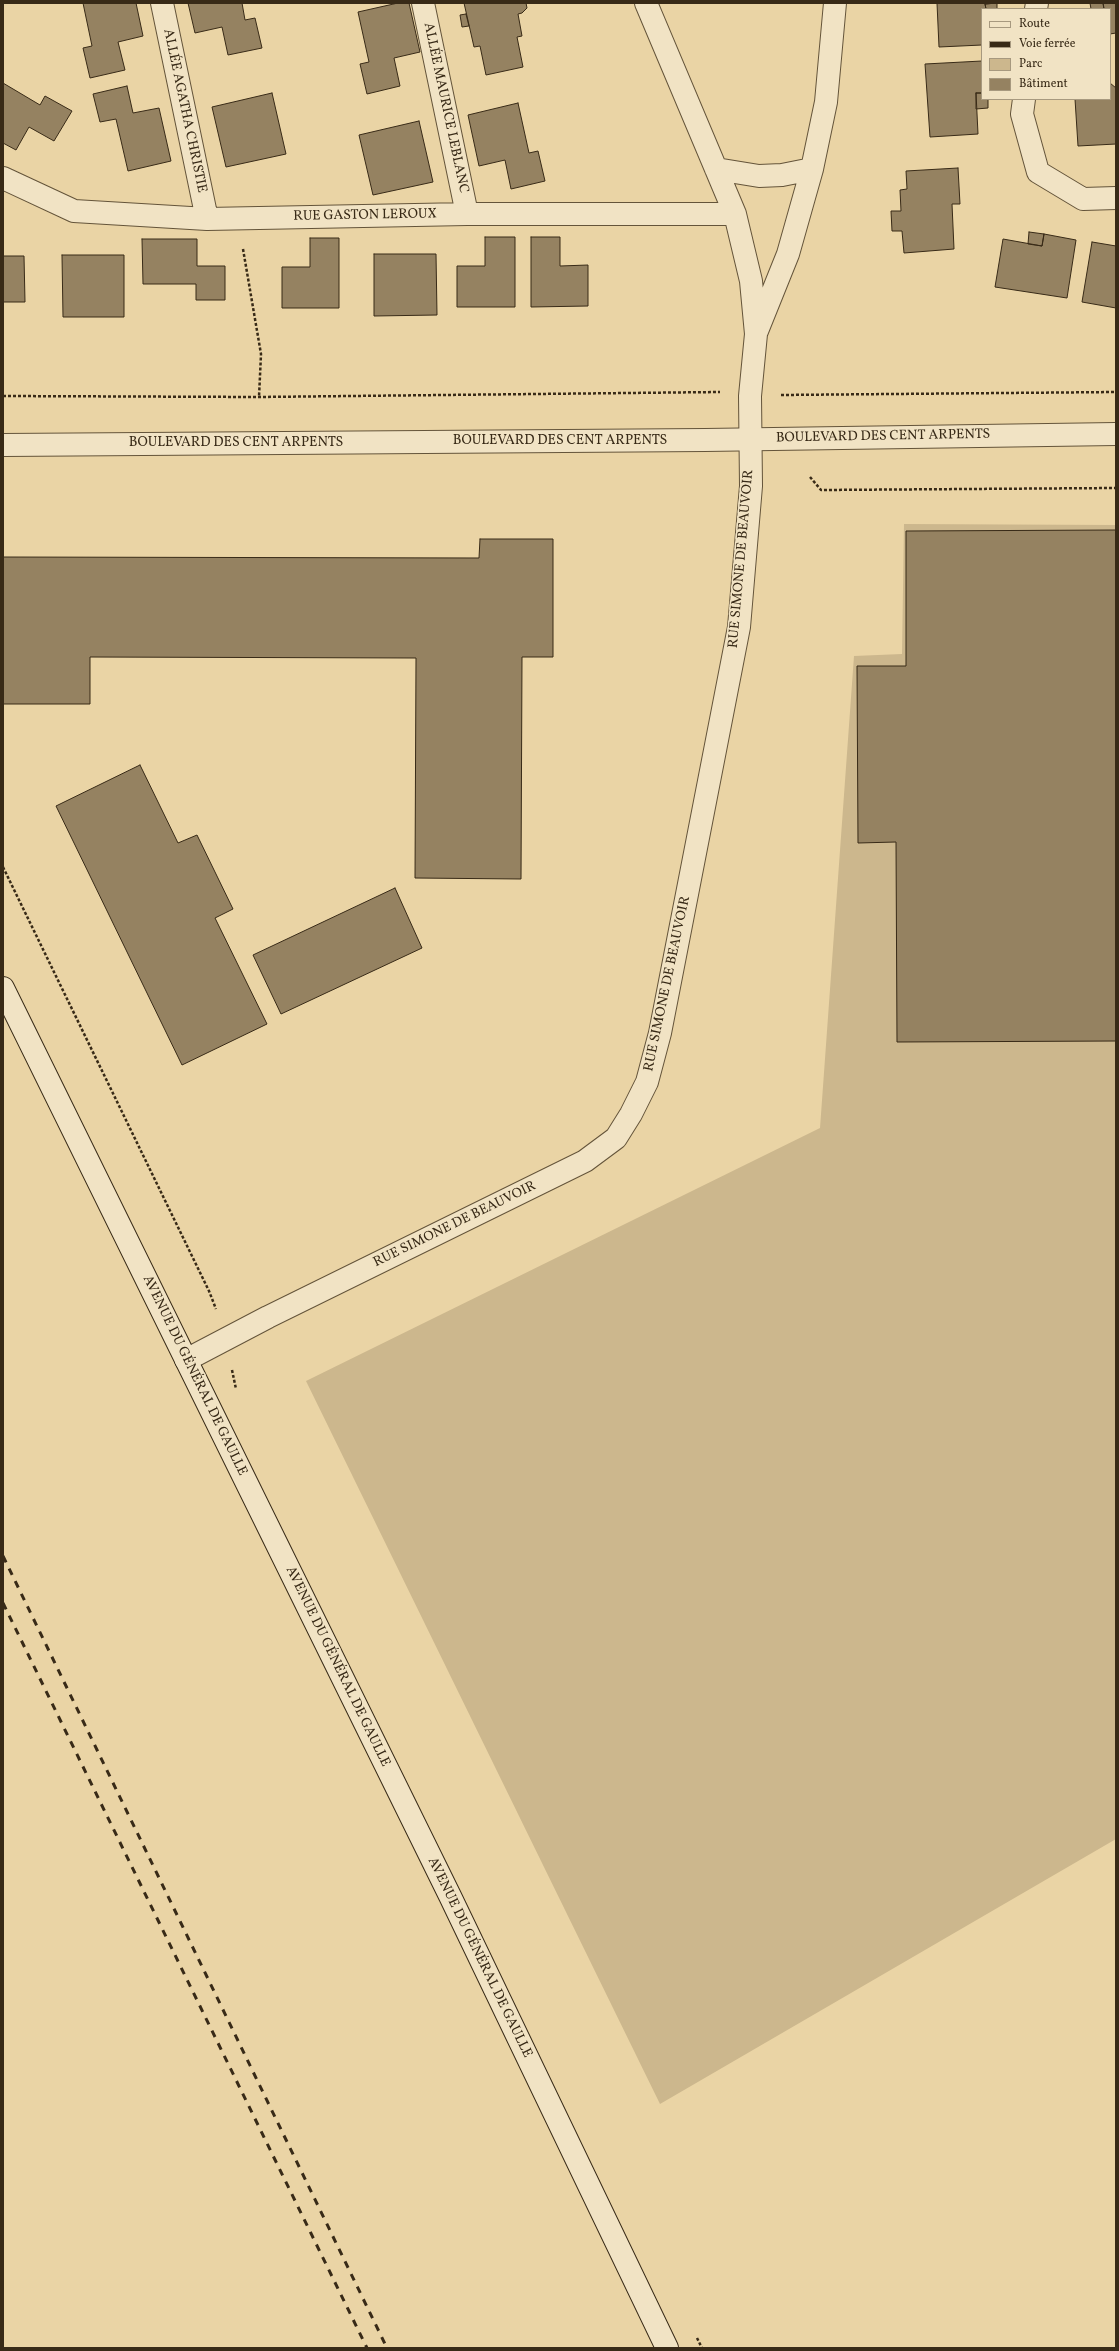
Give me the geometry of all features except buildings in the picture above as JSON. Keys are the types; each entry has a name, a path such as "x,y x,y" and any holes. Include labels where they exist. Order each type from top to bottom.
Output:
{"street":[{"name":"ALLÉE AGATHA CHRISTIE","path":"162,3 206,220"},
{"name":"ALLÉE MAURICE LEBLANC","path":"423,3 467,214"},
{"path":"646,3 735,214 751,281 756,334"},
{"path":"756,334 788,254 812,168 826,102 836,3"},
{"path":"1024,100 1022,114 1038,172 1083,199 1116,198"},
{"path":"716,169 758,176 782,175 812,168"},
{"name":"RUE GASTON LEROUX","path":"3,178 74,211 206,220 467,214 735,214"},
{"name":"RUE SIMONE DE BEAUVOIR","path":"186,1360 585,1161 616,1138 631,1114 647,1082 660,1033 739,626 751,486 749,439 750,396 756,334"},
{"name":"BOULEVARD DES CENT ARPENTS","path":"3,445 749,439 1116,434"},
{"name":"AVENUE DU GÉNÉRAL DE GAULLE","path":"3,988 446,1889 666,2348"}],"path":[{"path":"238,219 261,354 258,397"},
{"path":"3,396 258,397 714,391 750,396 1116,392"},
{"path":"810,477 821,490 1116,488"},
{"path":"3,867 209,1291 226,1339 239,1395"},
{"path":"695,2334 702,2348"}],"green space":[{"path":"904,524 1116,525 1116,1839 660,2104 306,1381 820,1128 854,656 902,654"}],"railway":[{"path":"3,1556 387,2348"},
{"path":"3,1603 367,2348"}]}
